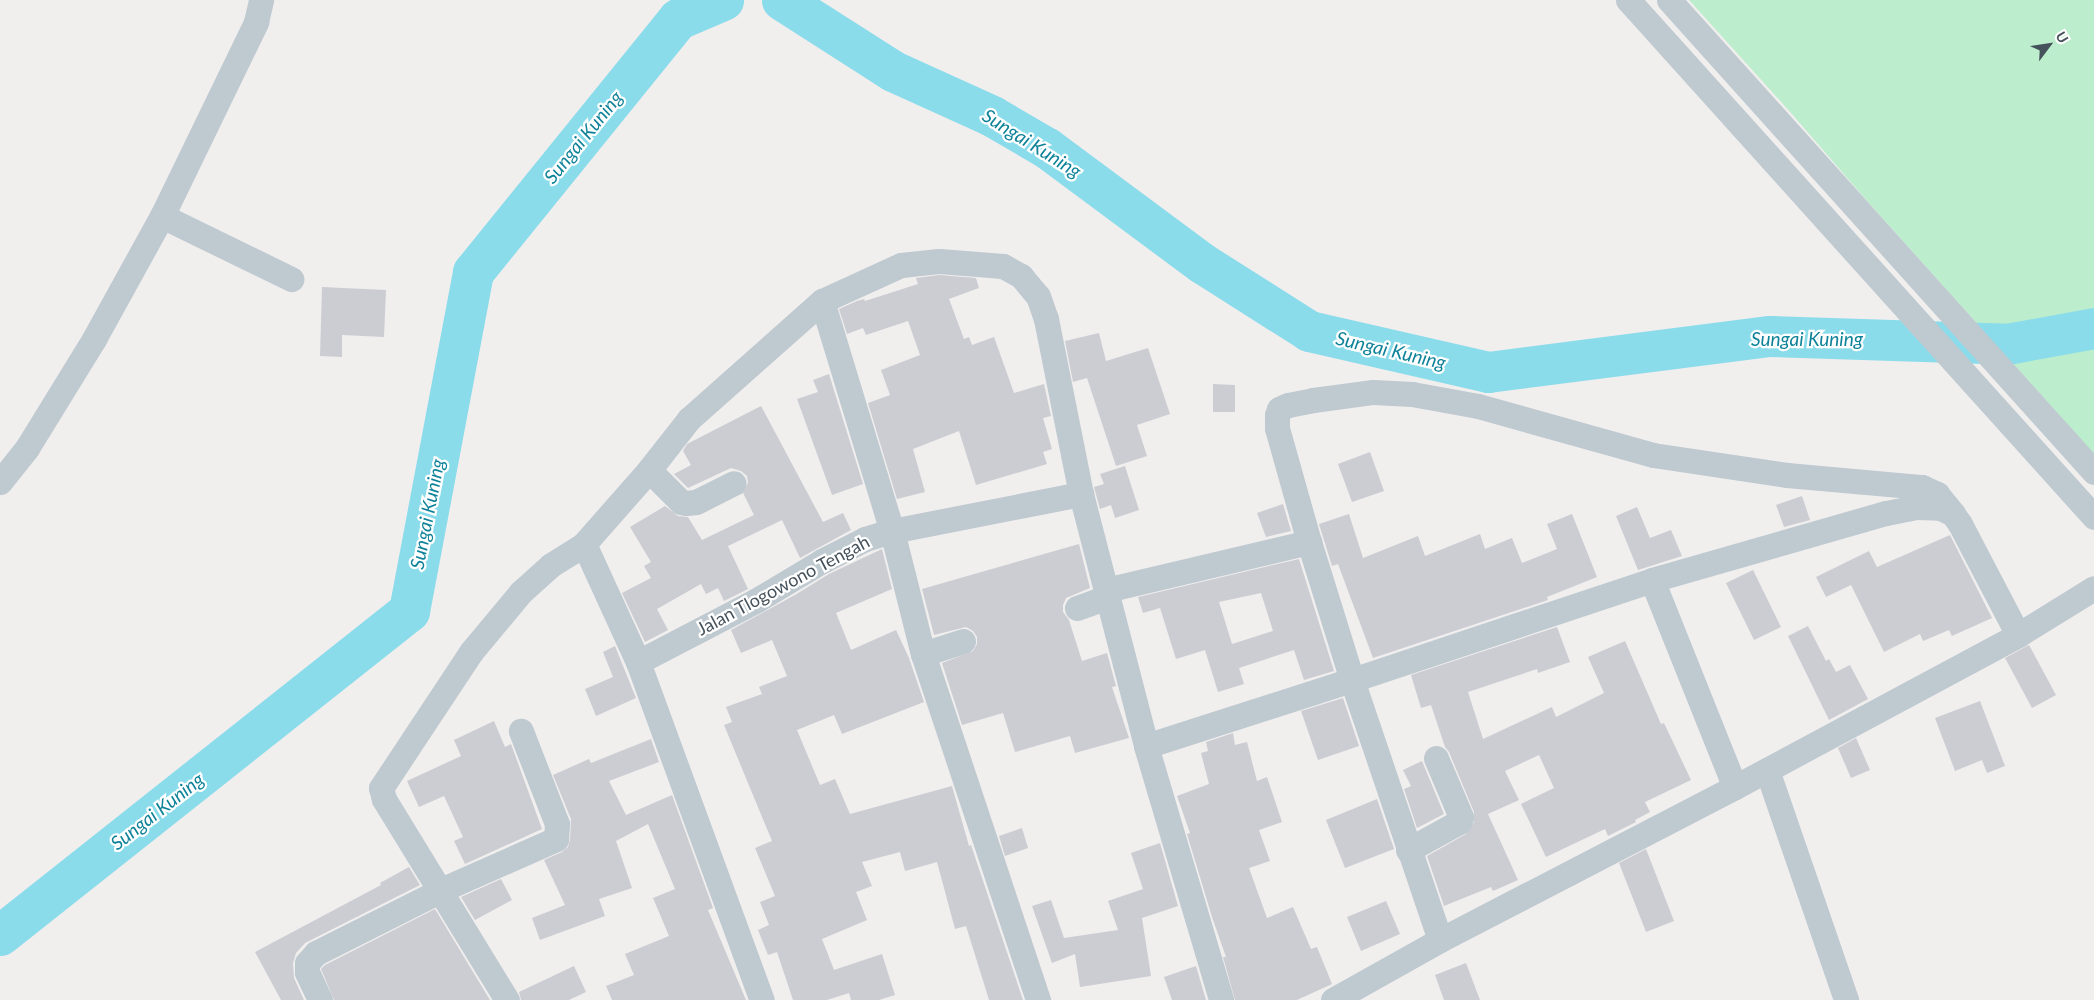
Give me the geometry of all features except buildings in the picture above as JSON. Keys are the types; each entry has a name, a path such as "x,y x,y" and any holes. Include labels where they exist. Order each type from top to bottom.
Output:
{"street":[{"path":"0,482 27,448 94,339 162,216 256,22 261,0"},
{"path":"1628,0 2094,517"},
{"path":"1669,0 2094,472"},
{"path":"162,216 291,280"},
{"path":"507,1000 384,799 381,788 471,652 521,592 551,565 584,544 649,470 689,419 822,301 901,265 940,261 1003,266 1021,276 1038,296 1046,319 1081,494 1146,746 1221,1000"},
{"path":"822,301 892,531 1081,494"},
{"path":"1440,940 1352,680 1309,542 1278,428 1278,412 1288,405 1373,392 1412,394 1478,406 1653,455 1787,475 1922,487 1937,494 1953,514 2018,635"},
{"path":"649,470 681,502 686,503 702,499 734,483"},
{"path":"1146,746 1352,680 1652,580 1886,513 1916,507 1941,508 1953,514"},
{"name":"Jalan Tlogowono Tengah","path":"638,662 757,600 844,549 866,539 892,531 923,654 1038,1000"},
{"path":"1077,608 1107,594 1309,542"},
{"path":"584,544 638,662 762,1000"},
{"path":"1652,580 1735,787"},
{"path":"1333,1000 1440,940 1735,787 2018,635 2094,588"},
{"path":"923,654 964,641"},
{"path":"320,1000 307,972 306,963 316,953 441,890 556,838 557,824 521,731"},
{"path":"1408,850 1459,822 1461,817 1436,758"},
{"path":"1767,770 1846,1000"}],"green space":[{"path":"1689,0 2094,0 2094,454 1868,202"}],"waterway":[{"name":"Sungai Kuning","path":"0,935 409,611 473,272 678,19 723,0"},
{"name":"Sungai Kuning","path":"782,0 893,71 992,116 1047,148 1202,263 1309,331 1488,372 1770,336 2007,344 2094,328"}]}
